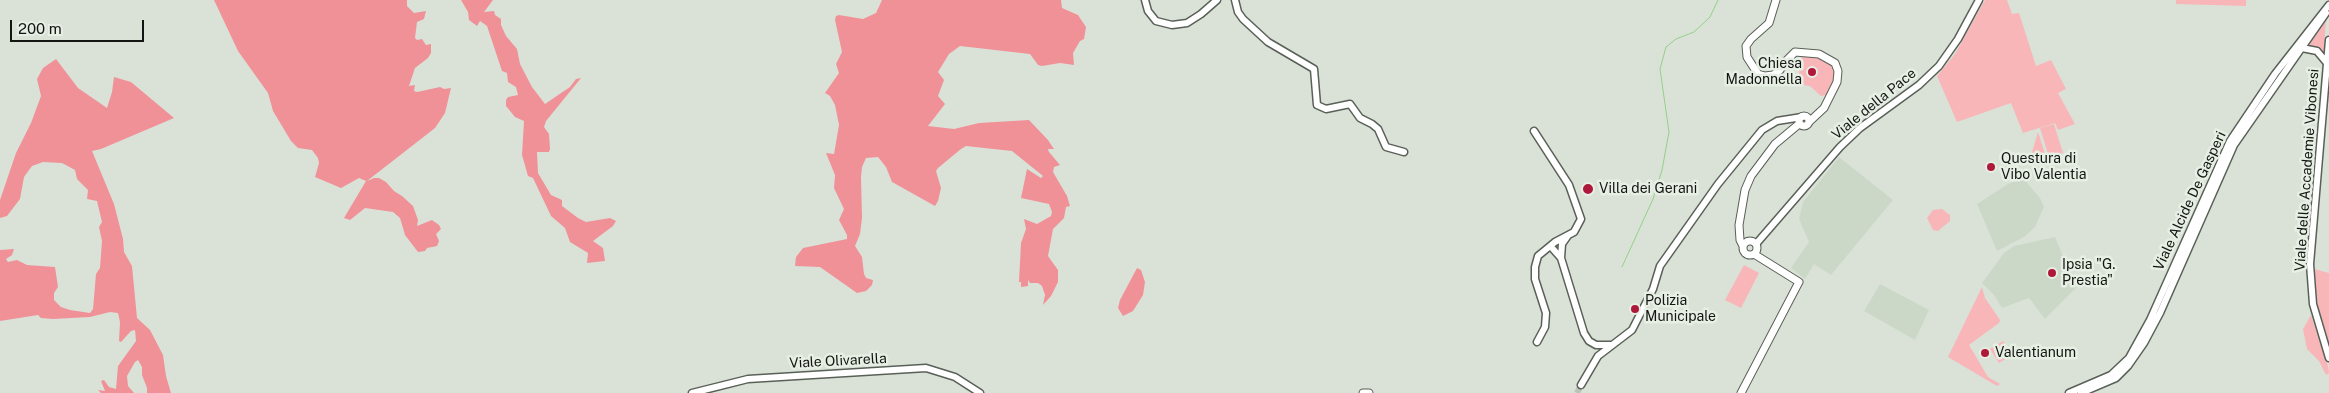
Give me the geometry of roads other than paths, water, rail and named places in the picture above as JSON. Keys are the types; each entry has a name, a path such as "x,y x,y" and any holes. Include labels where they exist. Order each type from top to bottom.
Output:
{"main road":[{"path":"1145,0 1148,11 1156,21 1172,25 1187,23 1217,0"},
{"path":"1235,0 1238,12 1243,19 1268,42 1314,68 1317,105 1326,110 1350,104 1360,118 1372,124 1378,130 1386,147 1404,152"},
{"path":"1741,393 1799,282 1754,254 1746,255 1740,240 1739,225 1745,190 1751,176 1775,144 1802,121 1824,108 1837,82 1838,71 1835,63 1828,58 1811,52 1795,52 1780,70 1765,76 1758,74 1747,57 1746,46 1769,23 1776,0"},
{"name":"Viale della Pace","path":"1756,244 1840,147 1860,128 1919,85 1939,66 1958,39 1979,0"},
{"path":"2328,9 2329,20"},
{"name":"Viale Alcide De Gasperi","path":"2081,393 2116,378 2133,359 2152,328 2234,145 2328,9"},
{"name":"Viale Alcide De Gasperi","path":"2069,393 2116,371 2134,349 2150,320 2230,141 2276,74 2328,9"},
{"name":"Viale delle Accademie Vibonesi","path":"2329,40 2310,264 2314,304 2329,358"},
{"path":"2302,48 2318,51 2327,64"},
{"path":"1581,385 1598,356 1632,330 1654,289 1660,266 1718,184 1762,130 1776,121 1791,118 1802,121"},
{"path":"1534,131 1569,185 1581,219 1574,232 1557,246 1544,250 1538,256 1535,267 1535,279 1546,313 1545,327 1537,342"},
{"path":"1743,246 1748,241 1756,244 1757,251 1754,254"},
{"path":"1557,246 1584,333 1589,341 1596,345 1612,345"},
{"path":"1596,345 1598,356"},
{"name":"Viale Olivarella","path":"692,393 748,379 926,368 955,376 980,393"},
{"path":"1363,393 1369,393"}],"waterway":[{"path":"1622,267 1653,199 1662,170 1669,132 1660,69 1666,47 1676,39 1694,32 1710,17 1718,0"}],"tunnel":[{"path":"1577,393 1581,385"}],"place":[{"name":"Chiesa Madonnella","path":"1812,72"},
{"name":"Questura di Vibo Valentia","path":"1991,167"},
{"name":"Villa dei Gerani","path":"1588,189"},
{"name":"Ipsia \"G. Prestia\"","path":"2052,273"},
{"name":"Polizia Municipale","path":"1635,309"},
{"name":"Valentianum","path":"1985,353"}]}
